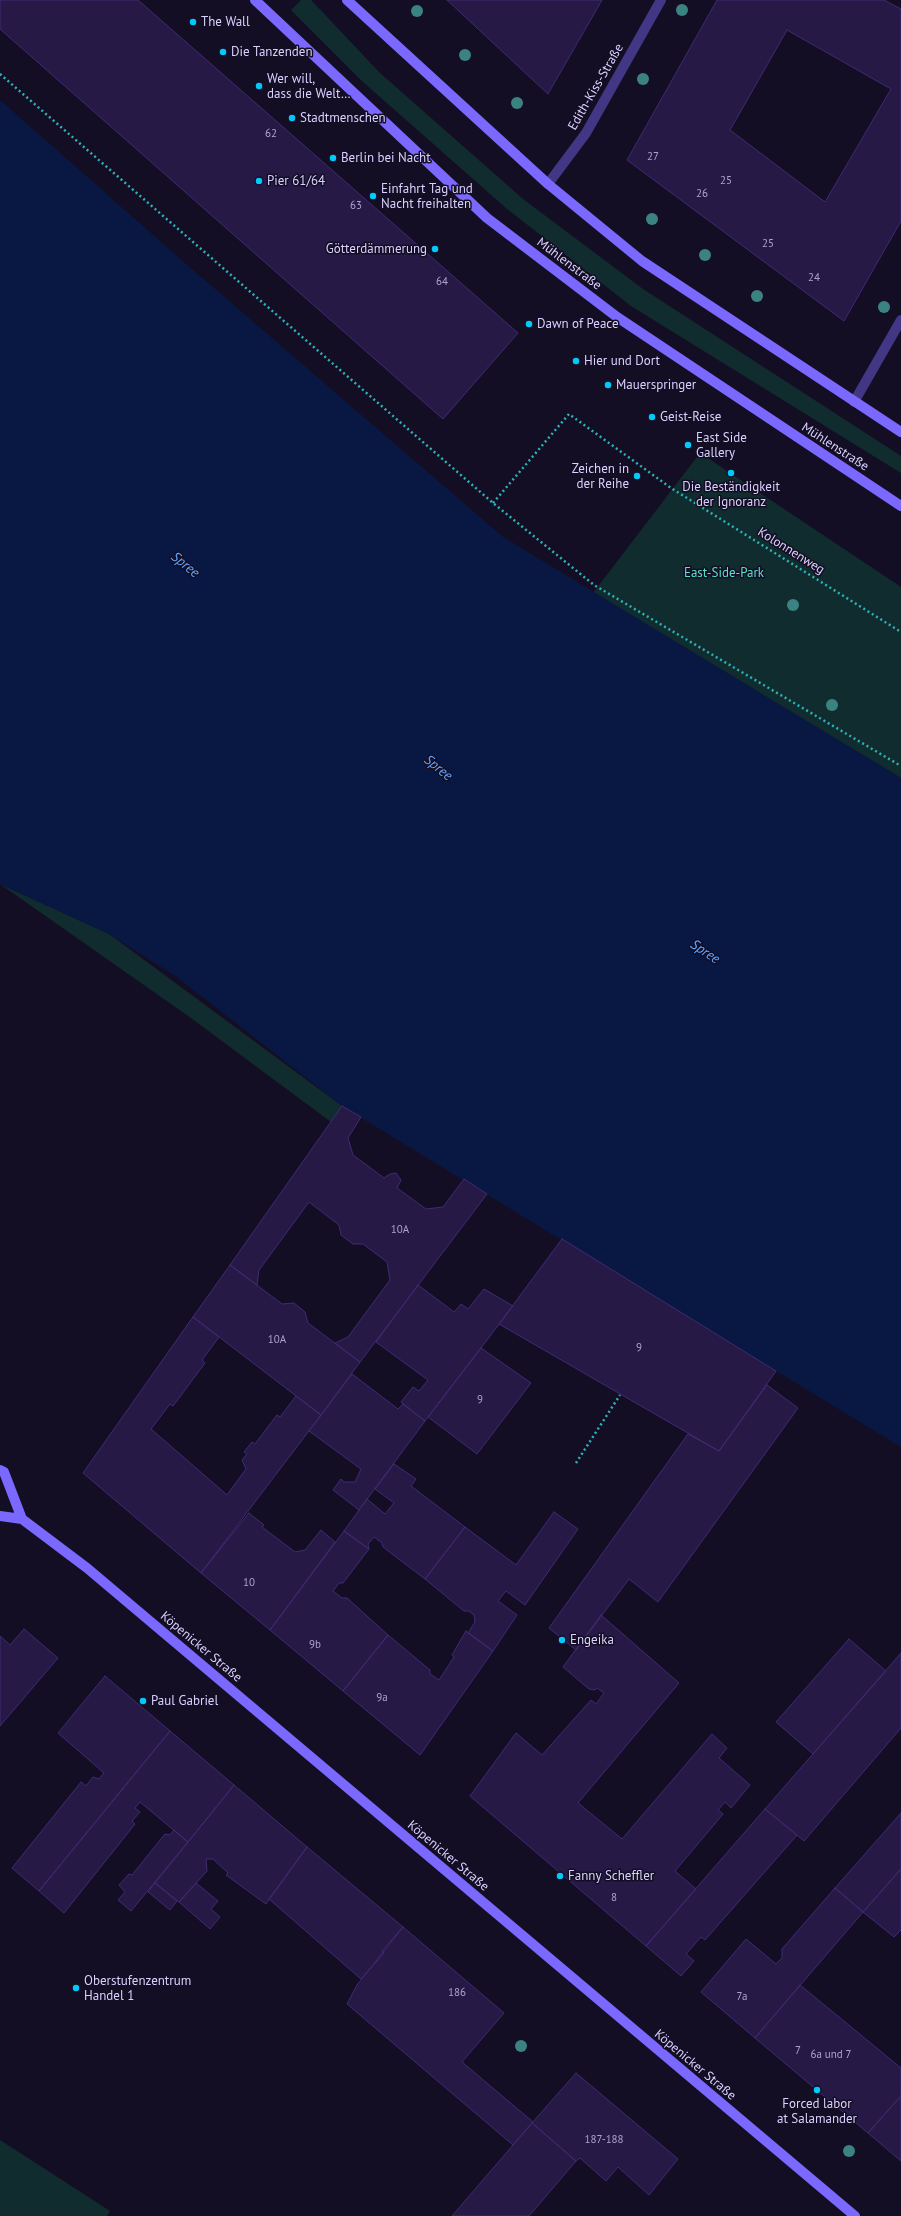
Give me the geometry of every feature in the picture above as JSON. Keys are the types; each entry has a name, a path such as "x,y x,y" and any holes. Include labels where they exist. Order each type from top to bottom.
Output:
{"main road":[{"name":"Mühlenstraße","path":"255,0 487,218 617,317 901,506"},
{"path":"347,0 548,184 642,261 901,432"},
{"path":"0,1470 4,1472 22,1519"},
{"name":"Köpenicker Straße","path":"0,1516 22,1519 87,1568 855,2216"}],"street":[{"name":"Edith-Kiss-Straße","path":"548,184 586,132 661,0"},
{"path":"854,402 901,320"}],"path":[{"path":"0,74 493,503 594,585 901,766"},
{"name":"Kolonnenweg","path":"493,503 569,414 671,488 901,632"},
{"path":"576,1463 620,1395"}],"green space":[{"path":"301,0 311,0 380,73 523,199 643,289 901,456 901,473 631,306 506,208 363,82 291,10"},
{"name":"East-Side-Park","path":"700,453 901,587 901,778 593,593"},
{"path":"0,884 109,934 342,1106 331,1122 191,1018"},
{"path":"0,2140 110,2211 107,2216 0,2216"}],"water":[{"name":"Spree","path":"0,100 186,264 503,537 901,778 901,1447 342,1106 177,977 109,934 0,884"}],"building":[{"name":"Pier 61/64","path":"0,0 138,0 518,333 443,419 0,29"},
{"path":"447,0 602,0 548,94"},
{"path":"717,0 884,0 901,9 901,221 844,321 627,160","holes":["787,30 891,89 825,202 730,130"]},
{"path":"342,1106 361,1117 348,1138 353,1155 384,1178 390,1174 396,1173 401,1180 397,1188 426,1209 443,1207 464,1179 487,1194 360,1362 335,1343 348,1337 390,1280 387,1262 363,1244 353,1244 341,1235 339,1225 309,1202 259,1270 257,1285 230,1265"},
{"path":"562,1239 776,1371 719,1451 499,1324"},
{"path":"230,1265 282,1304 294,1303 305,1312 308,1323 360,1362 321,1415 193,1317"},
{"path":"418,1285 454,1312 461,1304 468,1309 484,1289 513,1306 425,1421 401,1402 413,1387 419,1391 428,1380 376,1342"},
{"path":"193,1317 219,1337 202,1360 205,1363 173,1406 170,1404 151,1429 227,1495 246,1469 242,1460 247,1454 244,1452 252,1442 255,1444 277,1415 280,1417 296,1396 321,1415 201,1573 83,1473"},
{"path":"481,1348 531,1383 477,1454 428,1417"},
{"path":"352,1374 398,1409 403,1404 425,1421 359,1510 333,1490 341,1479 344,1482 355,1482 361,1469 309,1431"},
{"path":"767,1385 798,1408 658,1602 629,1579 576,1650 549,1628 688,1434 719,1451"},
{"path":"394,1464 416,1479 411,1486 465,1527 425,1579 383,1547 382,1543 374,1537 368,1544 369,1549 344,1531 367,1499 385,1514 394,1503 375,1489"},
{"path":"554,1512 578,1529 525,1605 506,1591 498,1601 517,1615 493,1651 468,1633 475,1622 474,1615 469,1611 464,1611 425,1579 465,1527 516,1565"},
{"path":"249,1513 264,1525 262,1527 295,1552 305,1550 321,1530 335,1542 270,1630 201,1573"},
{"path":"344,1531 369,1549 343,1583 339,1583 333,1591 342,1598 347,1598 388,1635 343,1691 270,1630"},
{"path":"601,1615 679,1683 578,1803 622,1839 712,1734 727,1748 719,1758 750,1785 731,1808 725,1802 718,1810 723,1814 675,1871 696,1889 646,1946 470,1796 516,1733 542,1755 591,1700 596,1704 604,1693 597,1688 595,1690 589,1689 563,1667"},
{"path":"24,1629 58,1658 0,1726 0,1636 10,1645"},
{"path":"466,1631 493,1651 420,1755 343,1691 388,1635 430,1670 430,1674 439,1680 454,1657 452,1655"},
{"path":"849,1639 886,1671 813,1754 776,1722"},
{"path":"901,1653 901,1728 804,1841 765,1809"},
{"path":"105,1676 170,1731 39,1891 12,1868 81,1782 86,1786 93,1777 99,1779 104,1773 58,1733"},
{"path":"170,1731 234,1785 188,1842 140,1802 135,1808 140,1812 132,1821 135,1824 64,1913 39,1891"},
{"path":"234,1785 307,1847 266,1904 226,1875 228,1873 213,1859 206,1859 207,1871 179,1902 155,1883"},
{"path":"765,1809 797,1835 705,1940 701,1937 686,1954 694,1961 681,1976 646,1946"},
{"path":"901,1813 901,1869 863,1912 835,1888"},
{"path":"174,1830 188,1842 131,1911 118,1900 125,1892 119,1885 129,1874 132,1875 165,1834 170,1835"},
{"path":"307,1847 403,1927 382,1951 384,1953 361,1979 269,1899"},
{"path":"901,1869 901,1930 894,1937 863,1912"},
{"path":"155,1883 177,1901 170,1910 148,1892"},
{"path":"196,1883 218,1901 211,1909 220,1917 210,1929 179,1902"},
{"path":"835,1888 863,1912 755,2038 701,1992 746,1939 776,1964 782,1958 782,1949"},
{"path":"403,1927 504,2013 462,2062 533,2122 513,2145 347,2004 357,1985"},
{"path":"800,1985 901,2068 901,2096 868,2133 755,2038"},
{"path":"576,2073 678,2159 649,2195 618,2167 606,2181 580,2158 576,2161 532,2123"},
{"path":"901,2096 901,2161 868,2133"},
{"path":"532,2123 576,2161 529,2216 452,2216"}],"place":[{"name":"The Wall","path":"193,22"},
{"name":"Die Tanzenden","path":"223,52"},
{"name":"Wer will, dass die Welt…","path":"259,86"},
{"name":"Stadtmenschen","path":"292,118"},
{"name":"Berlin bei Nacht","path":"333,158"},
{"name":"Pier 61/64","path":"259,181"},
{"name":"Einfahrt Tag und Nacht freihalten","path":"373,196"},
{"name":"Götterdämmerung","path":"435,249"},
{"name":"Dawn of Peace","path":"529,324"},
{"name":"Hier und Dort","path":"576,361"},
{"name":"Mauerspringer","path":"608,385"},
{"name":"Geist-Reise","path":"652,417"},
{"name":"East Side Gallery","path":"688,445"},
{"name":"Die Beständigkeit der Ignoranz","path":"731,473"},
{"name":"Zeichen in der Reihe","path":"637,476"},
{"name":"Engeika","path":"562,1640"},
{"name":"Paul Gabriel","path":"143,1701"},
{"name":"Fanny Scheffler","path":"560,1876"},
{"name":"Oberstufenzentrum Handel 1","path":"76,1988"},
{"name":"Forced labor at Salamander","path":"817,2090"}]}
